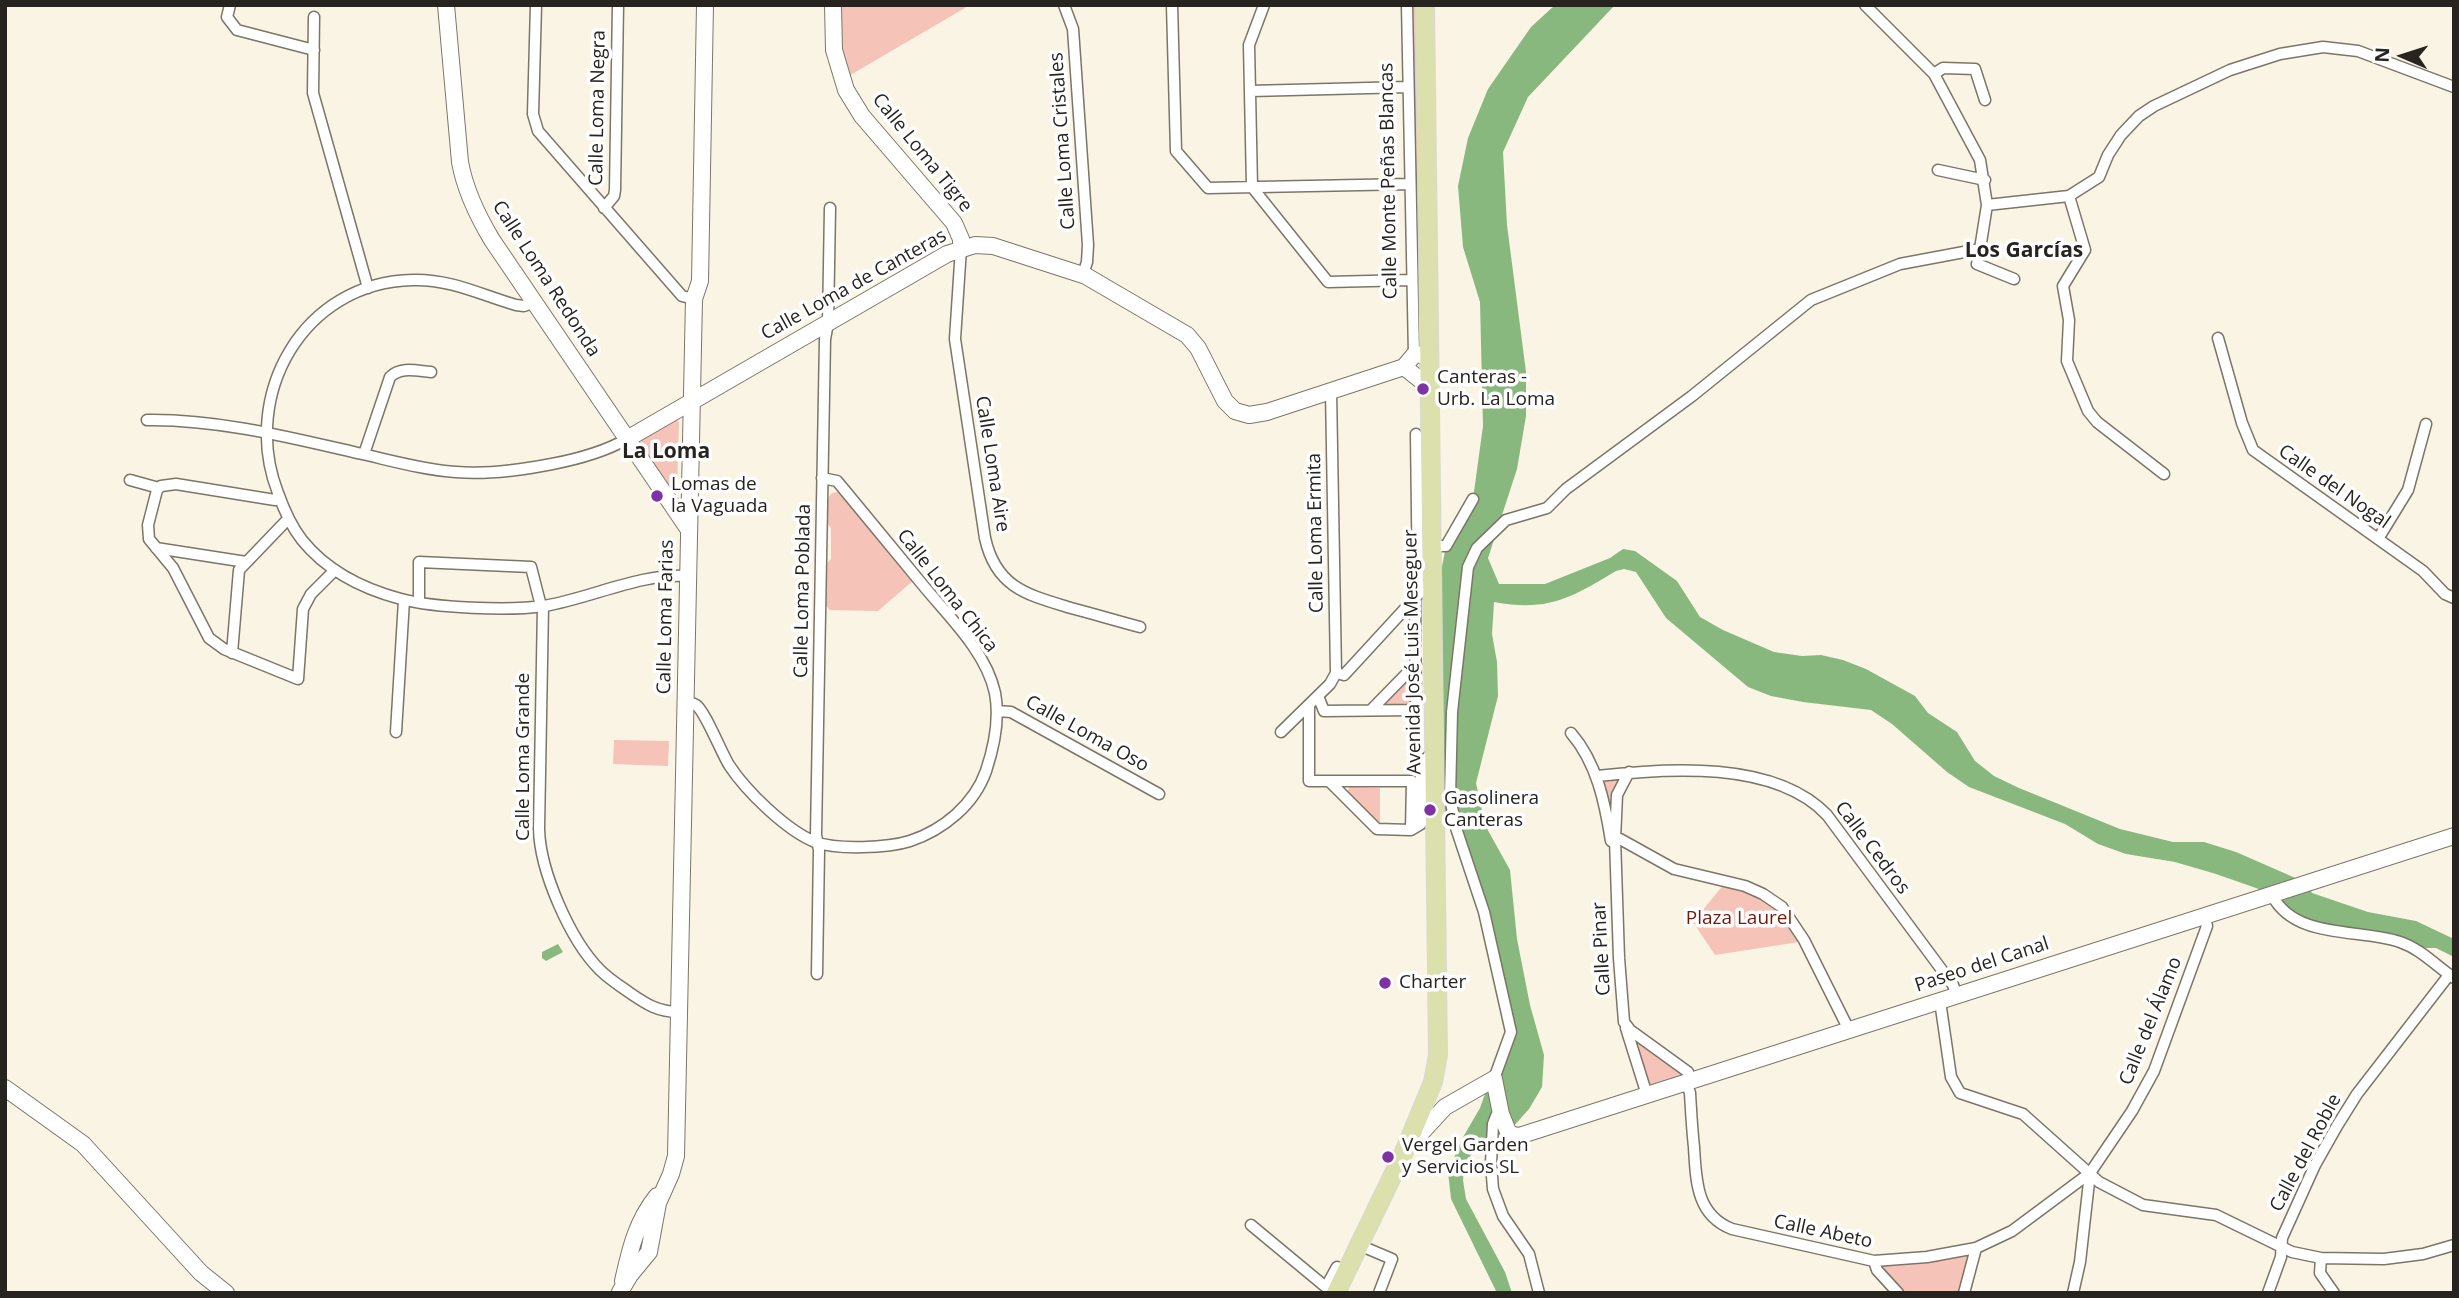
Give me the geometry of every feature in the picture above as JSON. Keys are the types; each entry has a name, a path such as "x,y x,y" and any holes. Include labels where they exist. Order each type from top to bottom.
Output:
{"main road":[{"name":"Calle Monte Peñas Blancas","path":"1416,359 1425,5"},
{"name":"Avenida José Luis Meseguer","path":"1332,1291 1359,1245 1404,1152 1433,1082 1437,1063 1435,751 1422,593 1432,546 1431,382 1416,359"}],"street":[{"path":"230,5 227,17 237,30 314,50"},
{"name":"Calle Loma Redonda","path":"446,5 463,180 483,226 689,530"},
{"name":"Calle Loma Negra","path":"536,5 533,114 536,128 682,296 694,299"},
{"name":"Calle Loma Negra","path":"604,208 614,196 615,190 618,5"},
{"name":"Calle Loma Farias","path":"620,1292 649,1252 655,1214 676,1156 694,299 700,281 705,5"},
{"name":"Calle Loma Tigre","path":"833,5 834,50 846,90 862,116 954,223 961,239 961,248"},
{"name":"Calle Loma Cristales","path":"1064,5 1071,18 1074,43 1088,245 1083,274"},
{"path":"1172,5 1176,151 1208,188 1410,184"},
{"path":"1265,5 1249,46 1252,187 1328,282 1412,280"},
{"name":"Calle Monte Peñas Blancas","path":"1407,5 1416,359"},
{"path":"1866,5 1934,74 1980,160 1985,180 1987,205 1977,264 2014,279"},
{"path":"314,17 313,93 368,288"},
{"path":"1987,205 2069,196 2099,177 2115,144 2139,116 2154,106 2230,70 2293,50 2323,47 2370,54 2454,87"},
{"path":"1934,74 1943,68 1975,69 1985,100"},
{"path":"1250,91 1408,87"},
{"path":"1938,170 1985,180"},
{"path":"2069,196 2085,250 2063,286 2069,320 2067,361 2088,411 2097,422 2164,474"},
{"name":"Calle Loma Poblada","path":"817,974 816,835 822,478 830,208"},
{"name":"Calle Loma de Canteras","path":"147,420 196,422 266,433 440,470 484,473 564,461 610,448 961,248 975,244 993,246 1083,274 1186,335 1198,348 1225,401 1235,411 1249,415 1331,391 1416,359"},
{"name":"Calle Loma Aire","path":"961,248 956,339 985,538 991,557 1008,582 1026,594 1140,627"},
{"path":"1539,1293 1530,1254 1503,1216 1493,1189 1493,1124 1494,1119 1501,1114 1494,1079 1511,1032 1484,912 1456,828 1450,797 1452,712 1468,567 1473,555 1489,533 1506,520 1547,508 1566,489 1692,396 1811,300 1900,264 1980,249"},
{"path":"534,302 524,306 516,305 467,288 429,281 400,281 368,288 331,306 293,345 283,361 273,387 266,433 268,465 288,519 308,547 335,570 365,587 404,600 477,608 542,606 667,574 688,576"},
{"name":"Calle del Nogal","path":"2218,338 2242,423 2253,450 2423,571 2445,594 2454,598"},
{"path":"1416,359 1423,382 1431,382"},
{"path":"364,454 390,377 397,371 404,370 431,372"},
{"name":"Calle Loma Ermita","path":"1331,391 1336,673"},
{"path":"2378,539 2408,490 2426,424"},
{"path":"1318,696 1324,711 1416,710 1416,664 1422,593 1416,434"},
{"name":"Calle Loma Chica","path":"686,703 694,704 701,711 730,766 751,793 781,819 818,843 862,847 892,845 923,836 945,823 966,805 984,777 993,747 997,711 992,684 967,638 837,481 822,478"},
{"path":"130,480 159,488 176,484 279,498"},
{"path":"666,496 673,502 681,503 687,498 690,485"},
{"path":"159,488 147,530 149,539 173,568 209,638 232,653 298,679 303,609 311,594 335,570"},
{"path":"1432,546 1446,546 1473,499"},
{"path":"232,653 237,576 246,562 288,519"},
{"path":"156,548 246,562"},
{"name":"Calle Loma Grande","path":"419,602 419,562 531,567 542,606 539,829 547,872 572,928 590,959 602,972 652,1007 662,1011 679,1012"},
{"path":"1281,732 1330,684 1336,673 1343,675 1422,593"},
{"path":"396,732 404,600"},
{"path":"1371,710 1416,664"},
{"path":"1309,705 1310,781 1412,781 1416,827"},
{"name":"Calle Loma Oso","path":"997,711 1011,712 1159,794"},
{"name":"Calle Pinar","path":"1571,733 1597,776 1616,875"},
{"path":"1416,827 1421,762 1435,751"},
{"name":"Calle Cedros","path":"1597,776 1656,770 1741,776 1778,784 1810,799 1826,815 1953,985 1956,995"},
{"name":"Calle Pinar","path":"1629,772 1618,796 1615,839 1619,958 1624,1022 1647,1095"},
{"path":"1329,781 1377,829 1416,827"},
{"name":"Paseo del Canal","path":"1501,1114 1509,1134 1523,1135 2454,836"},
{"path":"1615,839 1620,839 1674,869 1754,889 1782,906 1804,940 1849,1030"},
{"path":"2272,895 2286,913 2305,923 2397,940 2421,953 2451,976"},
{"name":"Calle del Álamo","path":"2073,1293 2080,1262 2090,1173 2132,1111 2154,1071 2207,926 2204,916"},
{"name":"Calle del Roble","path":"2269,1293 2281,1257 2282,1238 2315,1165 2337,1126 2357,1094 2451,976"},
{"path":"1940,1001 1951,1077 1957,1090 1966,1096 2023,1114 2099,1182 2143,1205 2216,1215 2281,1247 2321,1258 2409,1257 2454,1245"},
{"name":"Calle Pinar","path":"1624,1022 1630,1030 1688,1072 1689,1081"},
{"path":"1404,1152 1445,1107 1494,1079"},
{"name":"Calle Abeto","path":"1689,1081 1698,1191 1704,1207 1717,1223 1739,1231 1874,1261 1927,1257 1976,1248 2012,1231 2090,1173"},
{"path":"5,1088 83,1144 201,1273 226,1293"},
{"path":"1251,1224 1332,1291 1337,1267"},
{"path":"1359,1245 1392,1259 1380,1293"},
{"path":"1965,1293 1976,1248"},
{"path":"2321,1258 2320,1273 2334,1293"},
{"path":"1874,1261 1877,1270 1898,1293"}],"green space":[{"path":"837,5 970,5 847,77 843,71"},
{"path":"1407,5 1425,5 1430,354 1414,355"},
{"path":"676,419 679,422 677,487 671,489 640,444 643,438"},
{"path":"838,492 914,580 878,611 830,610 826,606 827,563 831,559 831,528 827,523 828,498 832,493"},
{"path":"1416,664 1416,710 1371,710"},
{"path":"614,740 669,741 668,766 613,764"},
{"path":"1629,772 1617,796 1615,839 1597,776"},
{"path":"1350,787 1380,788 1380,824 1347,791"},
{"name":"Plaza Laurel","path":"1724,884 1773,900 1799,942 1715,955 1693,922"},
{"path":"1631,1030 1691,1081 1647,1095"},
{"path":"1976,1248 1964,1293 1898,1293 1874,1261"}],"shaded area":[{"path":"1555,5 1615,5 1528,97 1503,152 1507,225 1526,372 1526,416 1517,469 1488,558 1499,584 1545,584 1610,558 1623,549 1635,551 1677,581 1700,617 1723,630 1774,652 1802,656 1821,655 1843,660 1866,669 1915,696 1928,713 1957,732 1975,761 1994,776 2120,829 2173,842 2204,842 2236,852 2307,883 2312,893 2368,912 2416,921 2454,939 2454,957 2436,948 2413,948 2305,923 2273,894 2175,862 2126,854 2098,844 2065,824 1969,787 1871,710 1803,702 1771,696 1748,687 1666,618 1636,572 1624,569 1616,571 1586,589 1544,604 1513,605 1494,602 1492,634 1497,662 1498,696 1476,783 1485,825 1510,870 1517,939 1530,1005 1544,1055 1542,1087 1529,1109 1511,1129 1479,1145 1464,1170 1466,1199 1505,1272 1512,1293 1497,1293 1451,1199 1448,1172 1462,1139 1480,1108 1507,1032 1481,913 1452,827 1442,824 1438,587 1446,546 1473,499 1483,426 1480,302 1463,247 1458,186 1468,138 1488,89 1531,27"},
{"path":"558,944 563,952 546,961 542,958 542,952"}],"place":[{"name":"Canteras - Urb. La Loma","path":"1423,389"},
{"name":"Lomas de la Vaguada","path":"657,496"},
{"name":"Gasolinera Canteras","path":"1430,810"},
{"name":"Charter","path":"1385,983"},
{"name":"Vergel Garden y Servicios SL","path":"1388,1157"}],"district":[{"name":"Los Garcías","path":"2024,251"},
{"name":"La Loma","path":"666,452"}]}
